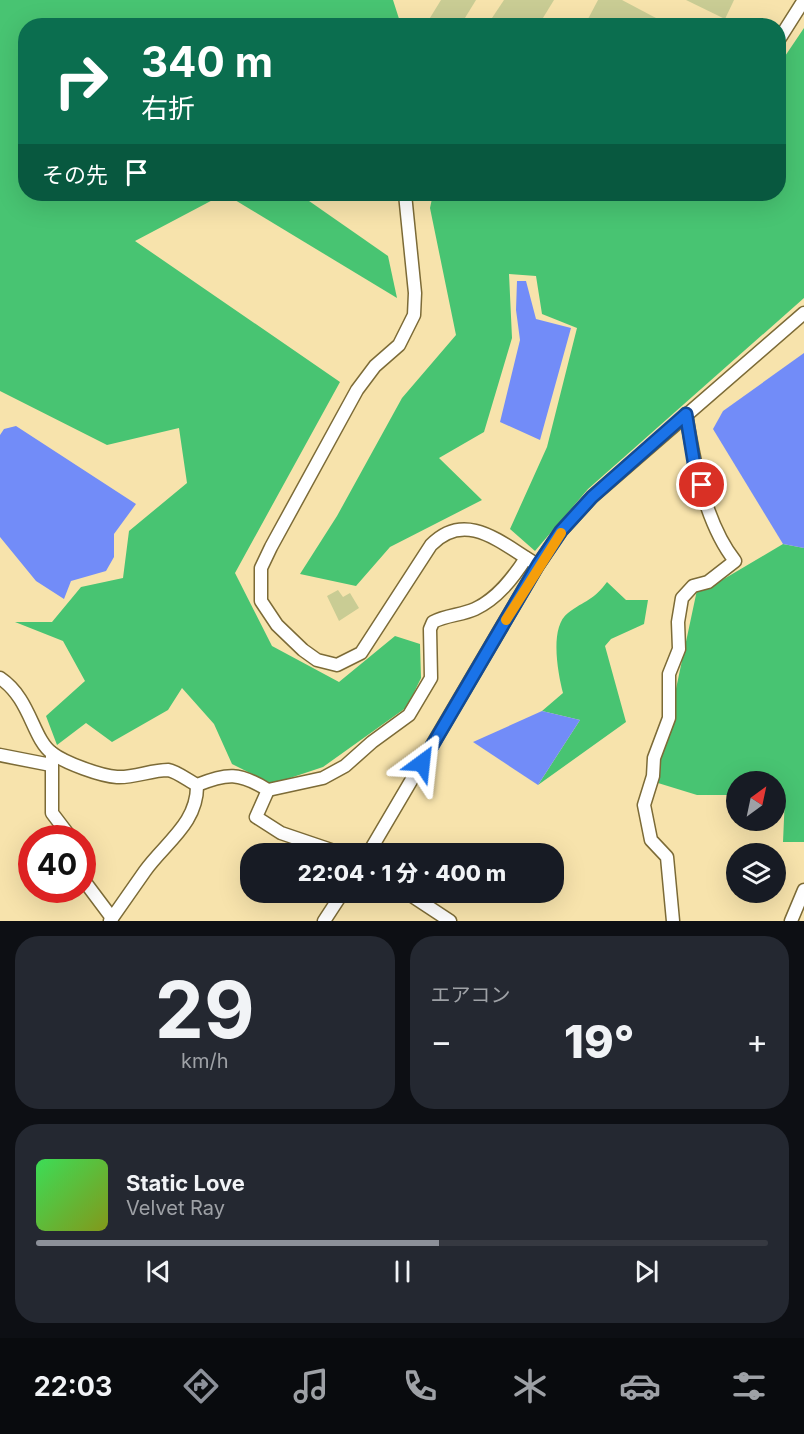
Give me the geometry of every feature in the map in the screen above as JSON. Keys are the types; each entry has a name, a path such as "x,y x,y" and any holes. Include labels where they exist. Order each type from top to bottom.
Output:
{"street":[{"path":"786,28 804,0"},
{"path":"406,201 415,293 414,315 399,345 375,366 357,390 277,537 261,568 261,601 277,625 303,650 317,660 337,665 361,653 431,545 443,533 462,529 479,531 538,565"},
{"path":"374,843 538,565 561,531 592,497 804,313"},
{"path":"674,921 667,857 651,840 644,805 653,776 654,758 669,718 669,674 679,649 678,622 682,598 693,586 708,582 735,561 720,543 694,463 686,414"},
{"path":"0,754 52,759 118,777 170,770 196,785 233,774 254,781 268,790 323,778 345,766 372,742 409,715 431,678 430,628 433,622 475,609 512,580 526,558"},
{"path":"0,678 9,684 26,706 52,759 52,813 61,825"},
{"path":"96,898 111,920 152,863 183,828 195,807 196,785"},
{"path":"268,790 256,817 281,833 311,843"},
{"path":"791,921 804,890"},
{"path":"324,921 336,903"},
{"path":"423,903 450,921"}],"green space":[{"path":"0,0 393,0 399,18 18,18 18,201 211,201 135,241 340,382 235,573 272,646 339,682 395,636 420,644 421,678 407,707 323,767 272,784 232,764 214,724 182,688 168,710 112,742 86,723 57,745 46,716 85,681 63,641 15,622 52,622 81,587 123,578 129,531 187,483 179,428 107,445 0,391"},
{"path":"804,28 804,298 588,489 535,551 510,529 547,447 577,328 542,314 536,276 509,274 512,338 484,432 439,458 482,500 390,547 356,586 300,574 337,516 402,398 456,335 430,208 432,201 786,201 786,55"},
{"path":"237,201 309,201 388,256 397,298"},
{"path":"783,544 804,548 804,842 783,842 783,831 786,831 786,771 726,771 726,795 697,795 658,783 660,764 697,590 712,586"},
{"path":"607,582 626,600 648,600 644,624 611,639 605,646 626,722 538,785 580,720 542,711 563,693 556,651 558,629 568,613 593,597"}],"water":[{"path":"517,281 526,281 536,319 571,328 540,440 500,422 520,340 516,310"},
{"path":"804,353 804,548 783,544 713,429 723,411"},
{"path":"16,426 136,504 114,534 114,557 106,571 71,581 64,599 36,581 0,537 0,435 4,429"},
{"path":"542,711 580,720 538,785 473,742"}],"building":[{"path":"441,0 476,0 465,18 430,18"},
{"path":"504,0 554,0 543,18 492,18"},
{"path":"598,0 622,0 656,18 589,18"},
{"path":"686,0 734,0 725,18"},
{"path":"338,590 343,597 350,593 359,608 339,621 327,596"}],"slow traffic":[{"path":"506,620 538,565 561,533"}],"route":[{"path":"422,763 538,565 561,531 592,497 686,414 694,463 702,485"}]}
